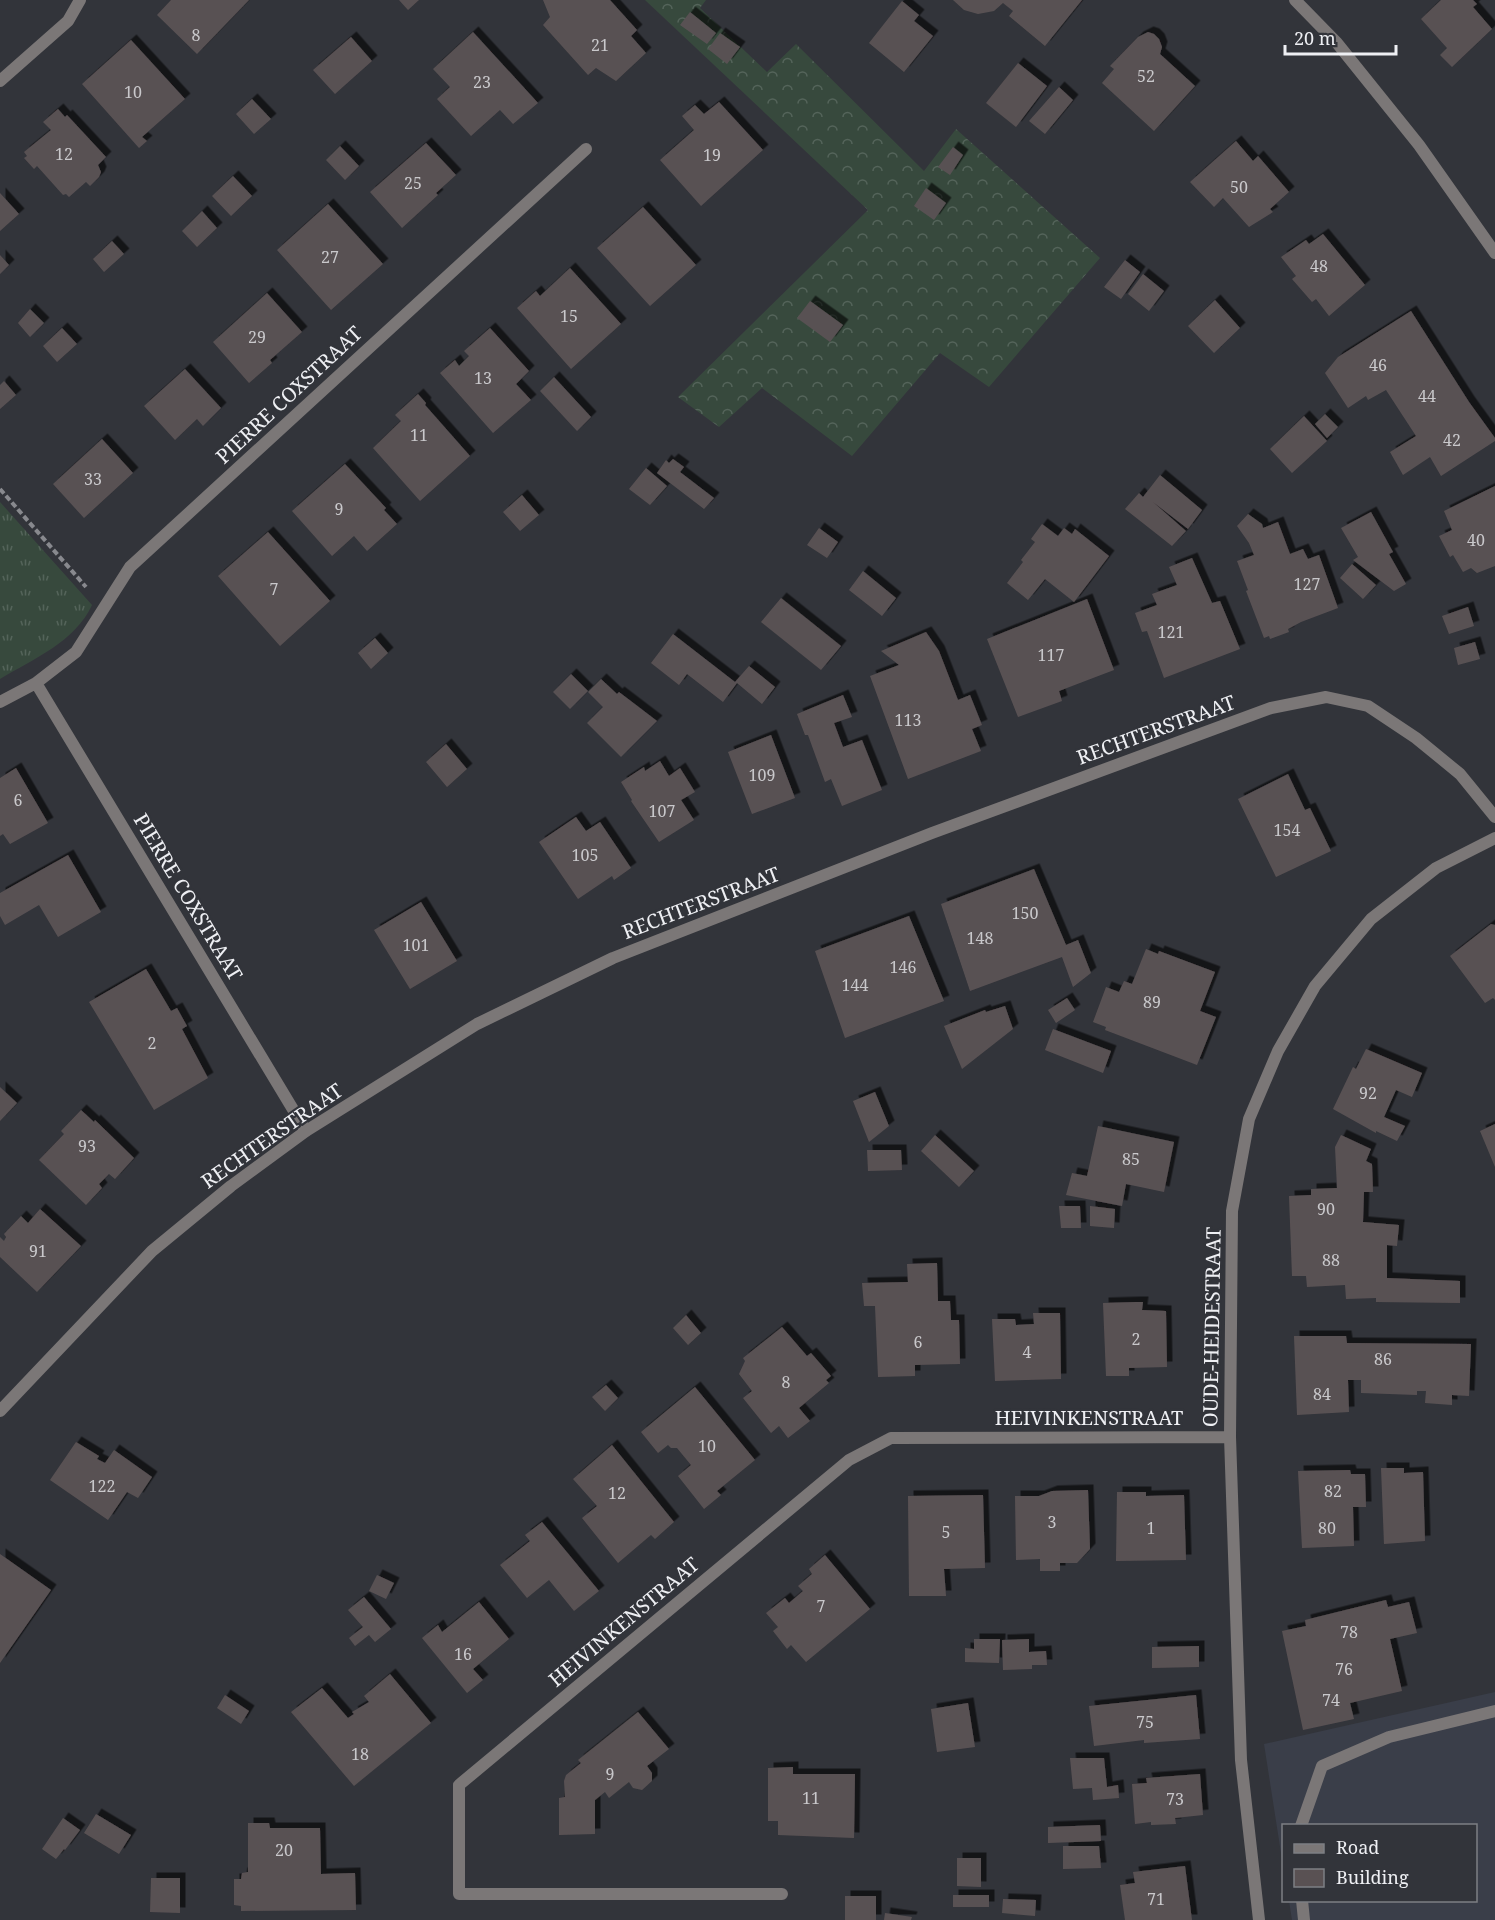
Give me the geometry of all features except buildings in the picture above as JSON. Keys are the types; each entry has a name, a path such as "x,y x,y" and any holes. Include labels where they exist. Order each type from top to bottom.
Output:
{"street":[{"path":"0,81 68,21 80,0"},
{"path":"1295,0 1337,43 1419,145 1495,253"},
{"name":"PIERRE COXSTRAAT","path":"0,702 36,683 76,652 130,567 586,149"},
{"name":"PIERRE COXSTRAAT","path":"36,683 306,1131"},
{"name":"RECHTERSTRAAT","path":"0,1411 152,1251 231,1186 306,1131 477,1024 613,958 932,833 1271,708 1326,697 1368,706 1416,738 1460,774 1495,817"},
{"name":"OUDE-HEIDESTRAAT","path":"1259,1920 1241,1760 1230,1437 1232,1211 1249,1119 1278,1051 1315,986 1371,919 1436,868 1495,838"},
{"name":"HEIVINKENSTRAAT","path":"782,1894 459,1894 459,1785 849,1460 891,1438 1230,1437"},
{"path":"1302,1824 1322,1766 1389,1737 1495,1711"},
{"path":"1302,1902 1304,1920"}],"path":[{"path":"0,489 105,608"}],"shaded area":[{"path":"1495,1692 1495,1920 1292,1920 1289,1902 1477,1902 1477,1824 1282,1824 1282,1860 1264,1744"}],"green space":[{"path":"645,0 706,0 700,8 767,72 796,44 924,171 956,129 1100,258 989,387 940,353 852,456 762,388 719,427 678,397 868,210"},
{"path":"0,502 92,605 85,618 64,639 39,657 0,679"}]}
